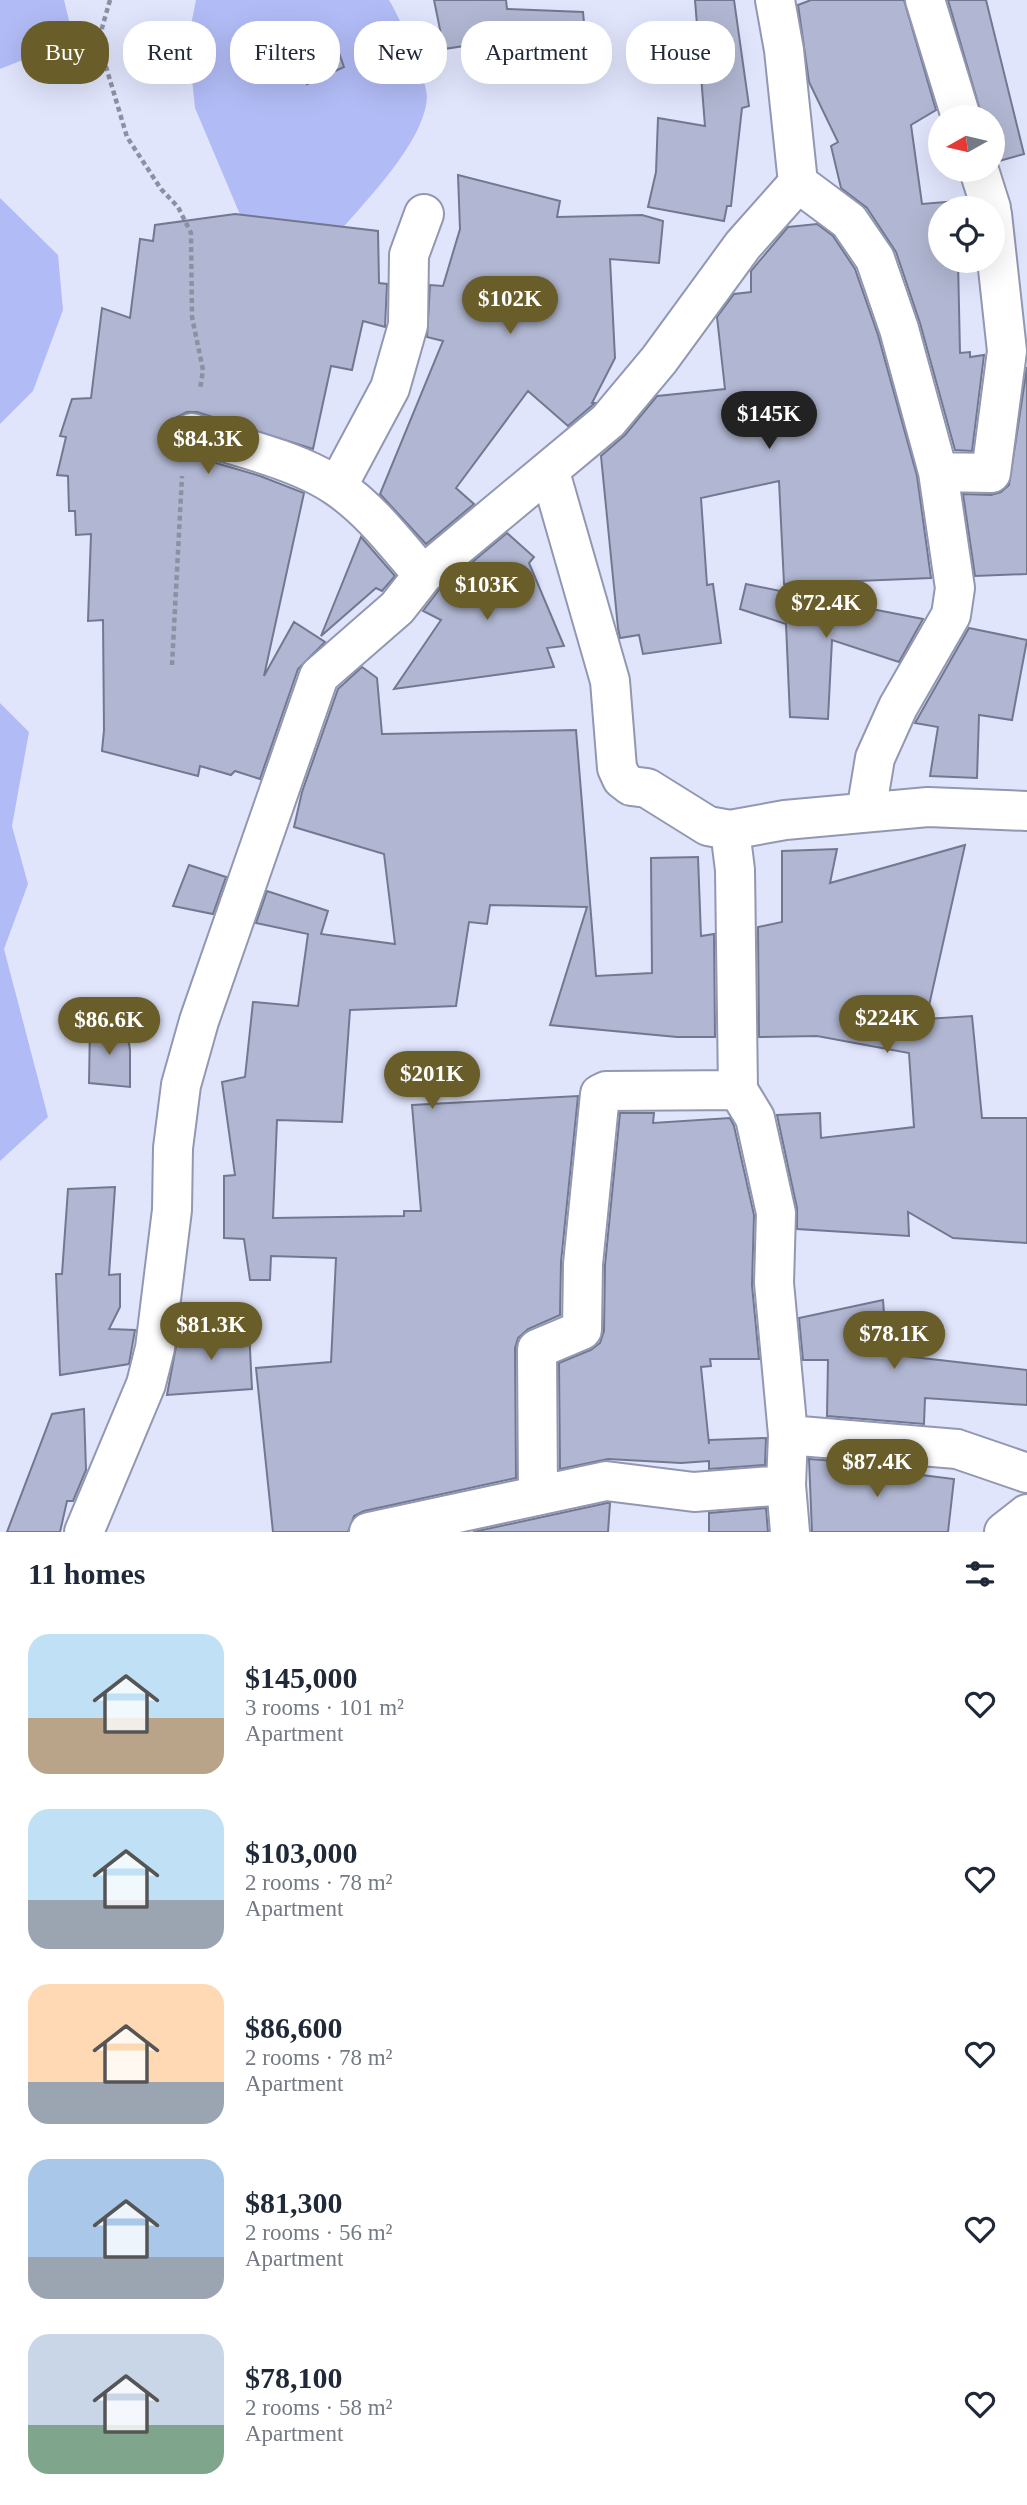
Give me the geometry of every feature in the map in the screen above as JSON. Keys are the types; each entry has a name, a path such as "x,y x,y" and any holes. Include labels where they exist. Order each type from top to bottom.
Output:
{"street":[{"path":"775,0 784,50 798,183 849,221 875,259 899,329 938,472 954,603 951,615 922,661 882,741 875,758 866,812"},
{"path":"925,0 957,105"},
{"path":"84,1532 146,1384 155,1348 173,1210 173,1148 181,1085 199,1021 302,718 319,676 397,608 423,575 608,421 659,360 743,245 798,183"},
{"path":"337,487 390,388 408,325 409,255 424,214"},
{"path":"938,472 991,473 1007,351 998,273"},
{"path":"192,433 302,468 337,487 374,519 423,575"},
{"path":"550,472 610,681 615,753 622,779 631,786 647,788 708,826 730,830 785,820 928,807 1027,811"},
{"path":"730,830 735,870 738,1090 755,1118 776,1213 774,1283 788,1435 786,1485 790,1532"},
{"path":"538,1493 537,1349 582,1330 584,1253 600,1094 606,1091 738,1090"},
{"path":"788,1435 957,1449 1027,1473"},
{"path":"369,1532 538,1493 606,1481 694,1492 786,1485"},
{"path":"1004,1532 1027,1514"}],"path":[{"path":"110,0 102,28 101,50 127,137 161,189 178,207 191,233 192,317 203,370 182,477 172,666"}],"shaded area":[{"path":"0,0 64,0 69,21 21,21 21,60 0,69"},
{"path":"196,0 389,0 399,21 354,21 354,84 425,84 427,96 424,113 416,132 392,170 337,235 244,224 195,108 193,84 216,84 216,21 192,21"},
{"path":"0,198 58,255 63,310 33,391 0,424"},
{"path":"0,703 29,732 12,826 28,884 4,949 48,1117 0,1161"}],"building":[{"path":"434,0 506,0 507,9 583,12 584,21 461,21 461,46 447,49 447,21 438,21"},
{"path":"695,0 734,0 749,106 742,108 731,206 727,206 724,221 648,207 656,172 658,118 705,126 702,84 735,84 735,21 697,21"},
{"path":"811,0 904,0 935,105 928,105 928,115 911,125 922,204 928,203 928,273 958,273 960,353 970,352 970,357 984,355 972,451 955,450 920,323 896,252 867,208 841,188 831,146 838,142 809,82 798,5"},
{"path":"948,0 986,0 1024,154 1005,159 1005,105 979,105"},
{"path":"458,175 560,201 557,217 642,215 663,221 659,263 610,259 615,358 592,403 595,403 568,426 528,391 456,488 474,504 426,544 380,494 443,341 427,337 430,285 443,286 460,229"},
{"path":"235,214 378,231 379,283 387,284 385,327 363,321 352,370 331,366 313,449 197,412 187,412 177,417 171,428 171,438 176,448 185,454 260,476 304,493 264,676 294,622 325,642 298,669 260,779 235,771 231,775 200,766 198,776 102,751 103,620 88,621 91,534 76,535 75,511 69,511 68,476 57,475 66,437 60,436 72,399 91,398 102,308 130,318 140,239 153,241 155,225"},
{"path":"817,224 833,236 855,269 878,335 917,476 931,578 784,584 779,481 701,498 707,585 713,584 721,643 643,654 639,635 620,638 601,456 625,435 657,396 725,389 717,317 734,294 751,292 751,271 788,227"},
{"path":"1027,367 1027,574 975,576 963,494 991,495 1001,492 1009,485"},
{"path":"507,533 534,557 529,563 564,646 547,648 554,667 394,689 441,620 423,611 439,590"},
{"path":"361,537 395,576 382,591 376,588 321,636"},
{"path":"746,584 923,619 899,662 832,640 828,719 790,717 786,624 740,609"},
{"path":"969,628 1027,640 1012,720 979,715 977,778 930,776 938,727 915,723"},
{"path":"362,667 377,678 382,734 576,730 596,976 652,973 651,858 698,857 701,936 714,934 715,1037 677,1037 550,1025 587,907 490,905 487,924 469,922 456,1006 350,1010 342,1122 277,1120 273,1218 404,1216 404,1211 421,1211 412,1105 578,1096 561,1262 560,1315 528,1329 518,1338 515,1348 516,1478 364,1511 354,1516 348,1532 273,1532 256,1368 331,1362 336,1258 271,1256 270,1280 250,1280 244,1239 224,1238 224,1176 235,1175 222,1082 245,1077 253,1002 298,1006 308,934 256,923 267,891 328,911 321,934 395,944 384,854 294,827 302,792 338,689"},
{"path":"965,845 926,1019 972,1016 982,1118 1027,1118 1027,1243 953,1238 908,1212 909,1236 797,1229 797,1208 777,1115 820,1113 821,1138 914,1127 909,1053 817,1036 759,1037 758,927 782,922 782,851 837,849 830,883"},
{"path":"189,865 226,877 213,914 173,906"},
{"path":"90,1025 127,1030 130,1087 89,1083"},
{"path":"620,1113 654,1113 653,1123 730,1118 734,1126 754,1215 752,1285 759,1359 710,1359 711,1366 701,1367 709,1444 709,1440 766,1438 765,1465 709,1469 709,1461 681,1463 608,1459 560,1469 559,1363 591,1350 600,1343 604,1331 605,1265"},
{"path":"115,1187 109,1275 120,1274 120,1307 109,1329 135,1330 129,1364 60,1375 56,1274 62,1274 68,1189"},
{"path":"883,1300 887,1354 1027,1370 1027,1405 925,1398 924,1424 827,1416 828,1360 803,1360 799,1318"},
{"path":"179,1330 249,1330 252,1389 167,1395"},
{"path":"84,1409 86,1470 73,1501 67,1501 60,1532 7,1532 52,1414"},
{"path":"809,1459 922,1468 922,1475 954,1479 948,1532 812,1532"},
{"path":"610,1503 608,1532 473,1532"},
{"path":"766,1508 768,1532 709,1532 709,1513"}]}
